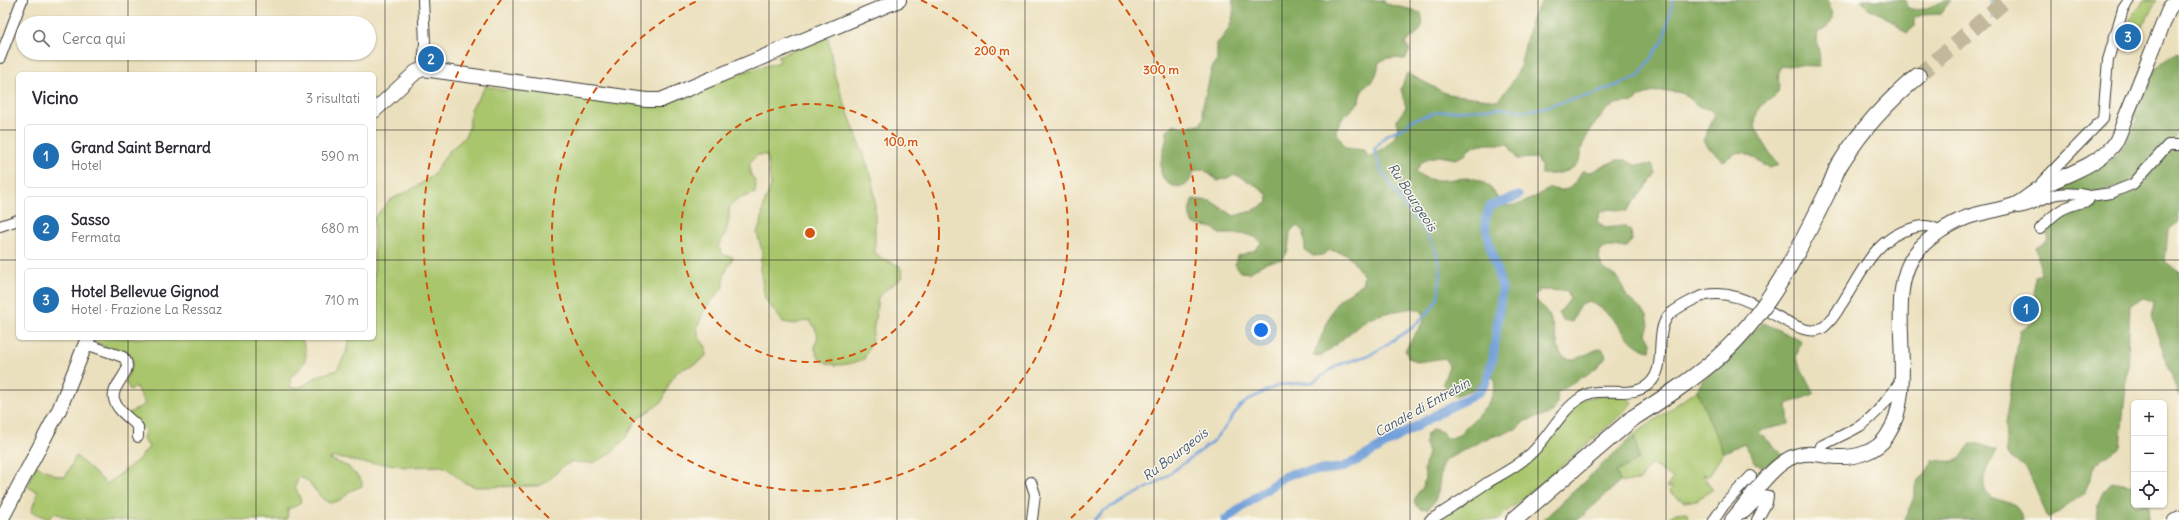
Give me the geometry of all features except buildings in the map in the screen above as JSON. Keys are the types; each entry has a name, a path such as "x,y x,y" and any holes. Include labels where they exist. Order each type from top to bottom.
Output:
{"main road":[{"path":"376,109 416,72 423,69 647,100 661,100 899,0"},
{"path":"1735,517 1762,483 1780,466 1795,456 1818,454 1837,457 1860,455 1876,448 1888,436 1897,414 1902,379 1901,297 1905,273 1919,250 1941,232 1964,218 2017,204 2040,188 2079,169 2113,146 2170,7 2178,0"},
{"path":"1514,520 1633,418 1682,386 1716,359 1742,333 1778,284 1799,251 1830,189 1841,162 1870,124 1900,92 1918,76"},
{"path":"1,520 59,410 87,341"}],"street":[{"path":"0,58 22,0"},
{"path":"422,0 425,44 423,69"},
{"path":"2040,188 2042,182 2103,119 2108,60 2123,8 2129,0"},
{"path":"2017,204 2018,208 2026,208 2057,195 2078,194 2090,196 2111,193 2133,184 2168,145 2179,145"},
{"path":"2040,229 2056,212 2064,207 2088,201 2090,196"},
{"path":"0,226 16,221"},
{"path":"1430,520 1527,457 1541,443 1562,415 1587,393 1628,392 1641,388 1650,383 1656,374 1663,328 1669,316 1696,299 1712,294 1736,296 1768,310 1795,328 1806,331 1816,330 1823,328 1830,320 1851,290 1875,250 1885,241 1908,229 1922,226 1934,227 1941,232"},
{"path":"87,341 123,357 126,360 127,368 113,395 119,409 138,427 138,437"},
{"path":"1818,454 1821,446 1872,417 1902,379"},
{"path":"1714,520 1724,505 1751,476"},
{"path":"1031,482 1035,494 1032,520"},
{"path":"1735,517 1745,513 1763,495 1768,496 1767,502 1756,520"},
{"path":"2173,520 2179,516"}],"green space":[{"path":"1232,0 1383,0 1386,4 1421,13 1421,28 1417,34 1405,43 1410,51 1405,59 1388,58 1379,62 1375,77 1361,92 1359,102 1342,119 1336,131 1345,148 1364,150 1369,157 1386,146 1394,138 1398,127 1397,120 1406,107 1401,89 1407,73 1447,94 1498,100 1515,78 1522,60 1530,24 1538,7 1544,0 1828,0 1832,19 1828,25 1818,32 1817,41 1820,57 1819,66 1795,65 1780,67 1778,93 1761,106 1757,113 1755,127 1779,165 1770,168 1746,153 1738,152 1722,161 1718,155 1703,141 1715,115 1709,109 1698,106 1685,95 1670,91 1645,94 1635,102 1618,103 1606,110 1587,136 1578,162 1575,166 1565,172 1541,174 1541,166 1537,158 1517,159 1508,144 1480,144 1471,148 1464,155 1456,159 1439,156 1429,158 1421,163 1416,171 1426,178 1448,180 1471,178 1482,181 1492,189 1500,204 1506,205 1526,202 1550,188 1557,190 1567,189 1573,185 1582,171 1591,172 1616,160 1626,160 1634,165 1652,165 1656,174 1627,211 1609,209 1600,212 1598,222 1605,228 1623,226 1631,230 1632,240 1627,247 1608,247 1600,250 1599,260 1604,269 1619,279 1627,297 1647,315 1649,325 1646,334 1651,342 1650,351 1641,348 1633,342 1606,312 1598,306 1588,302 1580,305 1572,322 1563,320 1559,313 1570,299 1567,291 1540,290 1534,297 1547,313 1554,331 1559,351 1563,356 1574,359 1602,348 1606,356 1595,369 1569,384 1557,394 1557,404 1552,413 1525,421 1518,428 1483,440 1449,458 1442,464 1438,492 1435,501 1429,508 1420,509 1414,502 1417,494 1423,487 1425,478 1424,469 1428,452 1425,444 1426,435 1433,429 1442,432 1448,439 1458,434 1488,404 1493,393 1495,379 1487,374 1474,389 1455,396 1448,391 1443,383 1449,366 1445,358 1417,362 1409,358 1405,350 1424,320 1422,311 1413,308 1385,313 1367,319 1323,355 1313,356 1334,307 1340,299 1362,284 1364,276 1347,254 1330,250 1322,255 1313,256 1305,250 1304,231 1297,226 1290,232 1288,251 1283,259 1265,263 1249,273 1240,272 1235,264 1238,256 1255,250 1261,243 1255,237 1246,234 1219,234 1213,228 1193,224 1191,221 1190,209 1193,199 1211,201 1234,216 1252,211 1268,203 1267,194 1252,183 1236,175 1218,181 1203,169 1194,171 1192,178 1188,183 1184,186 1178,187 1169,184 1161,173 1167,131 1174,124 1182,127 1200,125 1204,117 1202,109 1212,68 1217,61 1217,43 1225,35 1230,24 1233,12"},
{"path":"1860,0 1906,0 1908,8 1921,9 1951,0 1940,14 1922,15 1914,18 1914,27 1907,33 1884,16 1868,8"},
{"path":"2144,0 2158,0 2139,31 2127,24"},
{"path":"828,37 835,77 872,178 875,200 875,253 883,259 900,266 903,277 885,290 878,298 872,340 864,359 843,365 829,364 823,361 818,356 815,349 817,332 809,320 794,324 783,322 765,299 760,269 762,251 757,232 761,223 764,204 771,186 767,155 757,155 750,162 750,173 756,183 755,193 735,200 729,208 727,228 718,246 723,255 733,257 724,275 724,286 704,310 697,329 700,339 706,347 706,356 697,363 678,371 670,382 662,402 637,419 626,438 611,453 593,463 572,462 563,466 548,481 539,486 476,487 462,482 451,471 442,466 405,467 390,464 364,463 334,457 330,459 349,467 361,480 362,486 348,492 345,496 330,503 325,501 308,482 299,477 295,486 301,501 298,505 288,509 287,520 71,520 55,513 49,519 31,512 38,492 28,487 35,465 55,475 65,477 76,456 107,484 137,461 149,447 143,439 145,431 128,414 145,404 136,387 130,390 125,381 133,363 130,359 92,340 302,340 306,351 306,356 303,364 290,378 291,388 301,387 318,376 337,370 346,353 349,340 376,340 376,216 390,200 416,187 432,176 449,151 464,138 469,128 471,109 486,86 501,90 564,93 654,106 732,75 780,62 778,56"},
{"path":"2179,53 2179,125 2174,141 2131,183 2090,195 2058,191 2056,187 2103,165 2119,152 2128,139 2138,119 2133,116 2149,78 2162,62 2170,56"},
{"path":"2170,149 2179,149 2179,222 2168,230 2165,262 2179,271 2179,397 2152,319 2154,302 2144,298 2130,304 2127,376 2120,447 2096,464 2084,494 2048,518 2027,469 2007,455 2005,424 2020,330 2033,323 2035,276 2041,273 2036,248 2049,240 2046,229 2065,213 2096,204 2138,188"},
{"path":"1764,323 1801,341 1796,358 1814,394 1787,404 1789,424 1758,431 1783,455 1769,471 1756,463 1744,443 1723,453 1697,390 1703,380 1743,339"},
{"path":"1697,390 1723,453 1709,476 1703,474 1712,490 1697,500 1684,502 1670,492 1672,487 1666,488 1673,478 1651,464 1639,481 1620,482 1616,472 1639,459 1634,435"},
{"path":"1610,395 1626,396 1632,403 1613,422 1497,520 1437,520 1527,461 1577,403 1587,398"},
{"path":"1634,435 1639,459 1616,472 1620,482 1578,520 1543,520"},
{"path":"1970,444 1979,444 1996,450 1985,475 1985,489 1988,495 2014,505 2019,511 2022,520 1904,520 1914,497 1914,489 1918,480 1925,475 1933,460 1951,462 1960,459"},
{"path":"2111,482 2131,485 2131,508 2148,508 2149,520 2097,520 2098,504 2104,490"},
{"path":"1687,512 1688,520 1665,520 1676,513"}],"waterway":[{"name":"Ru Bourgeois","path":"1094,520 1103,511 1157,483 1210,444 1224,429 1240,406 1252,398 1279,385 1313,382 1338,365 1370,355 1412,328 1431,309 1438,298 1441,273 1436,252 1426,232 1403,204 1382,172 1374,150 1386,135 1405,127 1412,120 1438,112 1496,108 1528,111 1591,95 1638,77 1664,39 1673,0"},
{"path":"1991,0 1993,18"},
{"name":"Canale di Entrebin","path":"1225,520 1283,477 1294,473 1341,468 1478,393 1486,382 1493,358 1502,288 1489,243 1485,220 1490,206 1518,196"}],"tunnel":[{"path":"1918,76 2006,0"}],"place":[{"name":"Hotel Bellevue Gignod","path":"2128,37"},
{"name":"Sasso","path":"431,59"},
{"name":"Grand Saint Bernard","path":"2026,309"}]}
